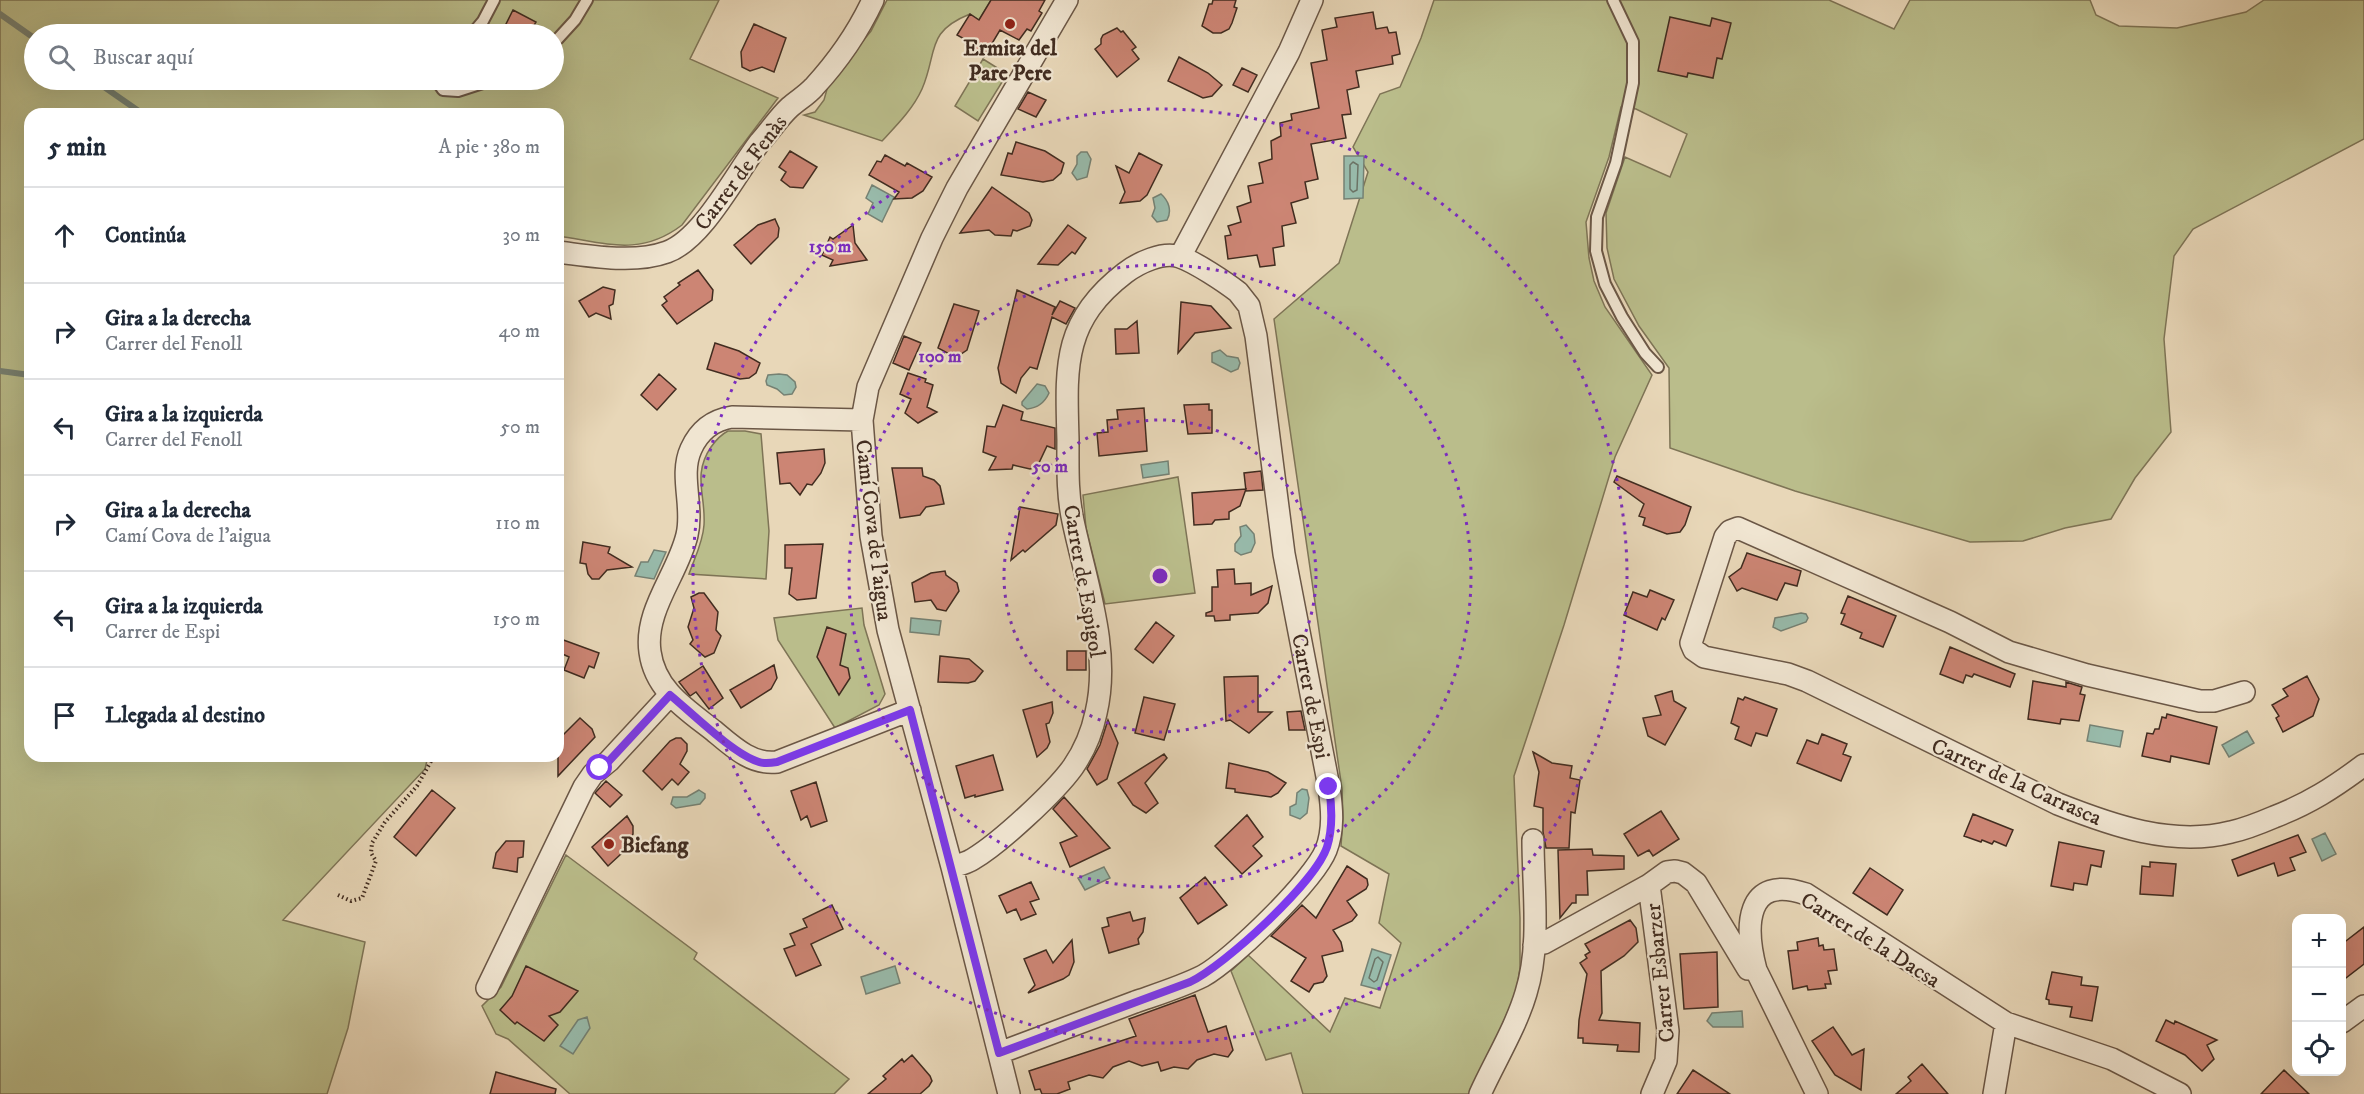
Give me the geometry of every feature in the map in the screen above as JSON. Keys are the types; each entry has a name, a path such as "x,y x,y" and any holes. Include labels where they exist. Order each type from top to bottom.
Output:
{"street":[{"name":"Carrer de Fenàs","path":"564,253 589,256 645,257 668,252 689,238 703,223 759,144 788,109 813,88 824,74 858,26 873,0"},
{"name":"Camí Cova de l'aigua","path":"1009,1094 880,594 868,502 862,420 868,387 932,238 957,188 1067,0"},
{"path":"1180,257 1288,52 1312,0"},
{"name":"Carrer de Espigol","path":"952,867 975,858 1062,781 1084,748 1091,732 1096,712 1101,667 1096,629 1070,502 1067,406 1070,354 1084,316 1102,293 1116,280 1146,261 1168,256 1180,257"},
{"name":"Carrer de Espi","path":"999,1053 1205,975 1234,951 1303,885 1321,861 1330,834 1332,807 1284,554 1253,318 1245,300 1238,292 1180,257"},
{"path":"862,420 732,417 715,420 699,435 688,458 690,512 686,539 655,611 649,634 650,652 655,673 670,695 729,744 750,758 767,763 777,762 910,710"},
{"name":"Carrer de la Carrasca","path":"2244,692 2214,701 2200,701 2087,675 2009,652 1950,622 1738,528 1730,531 1725,537 1691,643 1694,650 1704,657 1788,674 1807,681 2058,804 2094,818 2151,833 2201,836 2231,832 2312,801 2364,765"},
{"path":"487,988 584,787 593,774 609,761 670,695"},
{"path":"1480,1094 1526,994 1534,945 1533,840"},
{"name":"Carrer Esbarzer","path":"1534,945 1544,944 1649,885 1667,872 1675,871 1690,876 1748,969 1756,970"},
{"name":"Carrer Esbarzer","path":"1649,885 1668,1031 1666,1061 1652,1094"},
{"name":"Carrer de la Dacsa","path":"1817,1094 1756,970 1749,928 1756,904 1769,893 1777,890 1806,894 2007,1023 2112,1059 2180,1094"},
{"path":"2346,1019 2364,1006"},
{"path":"1994,1094 2007,1023"}],"lane":[{"path":"480,24 494,0"},
{"path":"564,32 575,20 587,0"},
{"path":"1613,0 1634,42 1633,83 1616,163 1597,217 1596,250 1605,284 1622,317 1645,353 1658,367"},
{"path":"443,90 461,90"}],"path":[{"path":"338,895 351,901 362,898 376,861 371,853 372,843 385,822 417,786 431,762"}],"green space":[{"path":"0,0 719,0 690,59 778,98 682,225 667,235 637,244 607,244 564,237 564,108 24,108 24,762 427,762 425,769 283,920 365,942 348,1028 327,1094 0,1094"},
{"path":"887,0 991,0 979,20 970,14 946,28 939,36 922,89 904,116 882,141 804,115 815,112 824,100 829,82 871,31"},
{"path":"1434,0 1829,0 1894,29 1910,0 2090,0 2096,15 2119,26 2177,28 2246,12 2264,0 2364,0 2364,139 2193,229 2174,256 2164,339 2171,432 2135,478 2111,519 2065,528 2023,541 1970,542 1795,491 1670,448 1669,368 1639,326 1614,279 1607,248 1606,213 1625,157 1670,177 1687,134 1636,109 1621,107 1609,157 1586,222 1589,258 1594,281 1605,307 1652,375 1615,457 1564,625 1514,776 1520,918 1520,968 1516,993 1472,1094 1303,1094 1291,1053 1266,1060 1231,971 1248,955 1330,1032 1345,998 1380,1008 1401,943 1379,923 1389,874 1341,846 1342,789 1274,319 1339,263 1368,172 1353,147 1380,94 1400,87"},
{"path":"983,59 1007,74 978,121 955,106"},
{"path":"728,431 761,434 769,531 766,579 689,574 703,531 702,467 711,447"},
{"path":"1178,477 1195,593 1105,604 1086,528 1083,495"},
{"path":"862,608 864,625 885,694 879,705 835,728 778,640 774,618"},
{"path":"566,855 697,953 694,959 849,1079 834,1094 570,1094 508,1039 496,1034 482,1006 501,987"}],"water":[{"path":"1081,152 1087,152 1091,159 1087,177 1077,180 1072,173 1077,164 1077,156"},
{"path":"1344,156 1364,156 1363,198 1344,199"},
{"path":"872,185 894,197 882,222 868,214 873,203 866,198"},
{"path":"1161,194 1168,203 1169,213 1167,220 1157,222 1152,216 1155,208 1153,198"},
{"path":"1220,350 1227,356 1238,358 1240,363 1238,369 1231,372 1212,362 1212,353"},
{"path":"768,375 787,375 795,382 796,387 792,394 784,395 767,385"},
{"path":"1037,384 1045,386 1049,393 1040,404 1027,409 1022,402"},
{"path":"1168,461 1169,474 1143,478 1141,465"},
{"path":"1246,525 1254,534 1255,543 1251,552 1241,555 1235,551 1235,544 1241,536 1240,527"},
{"path":"654,550 666,552 654,579 635,576 641,562 648,562"},
{"path":"1806,614 1808,618 1806,622 1781,631 1773,627 1775,618"},
{"path":"911,618 941,621 939,635 910,632"},
{"path":"2090,725 2123,731 2120,747 2087,741"},
{"path":"2247,731 2254,743 2229,757 2222,745"},
{"path":"1302,789 1307,790 1309,798 1307,813 1300,819 1290,815 1290,807 1296,804 1297,793"},
{"path":"699,790 705,794 700,804 676,808 671,804 673,797 687,797"},
{"path":"2325,833 2336,854 2322,861 2312,839"},
{"path":"1104,867 1110,878 1085,890 1078,878"},
{"path":"1372,949 1391,955 1380,990 1361,985"},
{"path":"895,966 900,983 866,994 861,977"},
{"path":"1742,1011 1743,1027 1713,1027 1707,1021 1712,1013"},
{"path":"587,1017 590,1028 573,1054 560,1046 578,1020"}],"building":[{"name":"Ermita del Pare Pere","path":"991,0 1045,0 1039,11 1042,13 1031,31 1027,29 1019,40 1000,30 984,57 965,45 968,41 957,35 970,14 979,20"},
{"path":"1213,0 1236,0 1234,7 1237,8 1232,23 1229,29 1221,33 1213,33 1202,26 1209,4 1212,4"},
{"path":"513,10 536,22 535,24 506,24"},
{"path":"1373,12 1376,29 1387,27 1389,33 1396,32 1400,54 1392,56 1393,64 1356,71 1359,87 1347,90 1351,114 1342,115 1346,138 1311,144 1318,179 1305,182 1308,198 1291,203 1296,223 1282,226 1284,246 1273,248 1275,265 1260,267 1257,255 1228,259 1225,236 1231,235 1228,226 1241,222 1237,207 1251,202 1248,186 1263,183 1259,163 1272,159 1271,141 1281,136 1280,123 1292,120 1291,114 1319,108 1311,63 1327,60 1322,30 1337,27 1335,18"},
{"path":"1670,17 1710,26 1712,18 1731,23 1722,59 1717,58 1713,78 1688,73 1687,77 1658,71"},
{"path":"754,24 786,38 774,72 762,67 750,71 742,67 741,52"},
{"path":"1117,28 1123,31 1136,47 1132,50 1139,59 1117,77 1095,49 1101,44 1103,35"},
{"path":"1179,57 1208,73 1222,85 1212,96 1203,98 1168,81"},
{"path":"1242,68 1257,75 1248,92 1233,85"},
{"path":"1028,92 1046,100 1036,117 1018,109"},
{"path":"1016,142 1045,151 1064,163 1061,173 1053,180 1043,182 1001,175 1008,153 1012,154"},
{"path":"790,151 817,167 803,188 790,187 781,180 786,172 779,167"},
{"path":"1139,153 1162,165 1147,195 1140,201 1120,203 1125,192 1116,166 1129,173"},
{"path":"885,155 905,166 907,163 932,177 923,191 912,198 894,199 899,192 869,175 877,161 881,162"},
{"path":"992,187 1029,213 1032,220 1030,226 1017,231 1013,230 1011,236 995,235 989,230 960,233"},
{"path":"775,219 779,228 778,237 751,264 734,245 758,225"},
{"path":"853,225 855,243 867,260 830,266 833,260 822,255 830,237 833,239"},
{"path":"1068,225 1086,238 1075,254 1072,252 1058,265 1038,264"},
{"path":"698,270 713,290 712,300 677,324 662,305 667,301 664,297 680,285 678,283"},
{"path":"603,287 615,290 613,304 609,306 611,319 596,313 589,317 579,301"},
{"path":"1017,290 1055,307 1052,315 1060,301 1075,308 1066,324 1052,317 1037,369 1030,367 1021,378 1016,393 1001,383 998,368"},
{"path":"1181,302 1211,306 1231,328 1195,333 1178,353"},
{"path":"954,304 979,311 967,350 953,356 938,348"},
{"path":"1137,321 1139,353 1116,354 1115,329 1127,329"},
{"path":"904,336 921,343 909,370 893,363"},
{"path":"715,343 739,351 760,363 756,373 749,378 740,379 707,369"},
{"path":"908,373 926,379 925,382 933,385 927,407 937,412 918,423 905,413 911,399 900,394"},
{"path":"659,374 676,389 657,410 641,395"},
{"path":"1209,404 1209,410 1212,410 1212,433 1188,434 1184,405"},
{"path":"1003,405 1023,412 1021,420 1055,428 1055,449 1047,446 1037,467 1030,469 1013,465 1012,469 989,470 996,457 983,452 987,426 995,427"},
{"path":"1144,408 1147,451 1099,456 1097,433 1108,432 1107,420 1118,419 1117,410"},
{"path":"824,449 825,463 821,473 812,485 807,484 800,495 790,483 780,484 777,453"},
{"path":"892,468 922,468 923,476 934,480 940,486 944,504 926,507 920,515 900,518"},
{"path":"1261,471 1263,490 1246,491 1244,473"},
{"path":"1617,476 1691,507 1680,532 1667,534 1643,525 1645,518 1639,516 1644,504 1614,482"},
{"path":"1246,489 1240,506 1229,512 1229,519 1215,520 1212,524 1194,525 1192,493"},
{"path":"1020,507 1058,514 1056,525 1025,552 1023,550 1011,560"},
{"path":"583,542 610,547 608,553 632,567 607,570 599,579 592,579 588,574 586,564 580,563"},
{"path":"823,544 816,598 797,600 789,594 792,568 785,568 785,545"},
{"path":"1747,553 1801,571 1797,586 1785,583 1777,600 1742,588 1737,591 1729,577 1741,568"},
{"path":"1234,569 1235,584 1251,583 1251,595 1272,586 1268,603 1258,613 1230,615 1230,620 1215,621 1214,616 1206,616 1206,613 1212,611 1212,587 1218,587 1217,570"},
{"path":"945,571 946,575 957,583 959,591 946,611 937,609 931,600 915,602 912,583 931,573"},
{"path":"1650,590 1674,600 1665,620 1662,618 1657,630 1624,615 1633,592 1647,597"},
{"path":"704,593 718,612 716,630 721,636 714,653 705,657 690,644 693,640 688,627 694,608 691,597"},
{"path":"1848,596 1896,616 1883,647 1860,638 1862,633 1841,624 1845,614 1841,613"},
{"path":"1156,622 1174,636 1153,663 1135,649"},
{"path":"827,627 846,634 840,665 848,668 850,678 839,695 817,657"},
{"path":"564,640 599,653 594,668 589,666 584,678 564,670 569,657 564,655"},
{"path":"1950,647 2015,674 2010,687 1974,674 1972,677 1966,675 1963,683 1940,674"},
{"path":"1067,651 1086,651 1086,670 1067,670"},
{"path":"940,656 969,659 983,671 975,681 968,683 938,682"},
{"path":"774,665 777,678 771,689 741,708 730,690"},
{"path":"703,666 723,698 709,709 696,692 690,696 679,682"},
{"path":"1258,676 1258,712 1272,712 1249,733 1230,720 1226,721 1224,677"},
{"path":"2307,676 2319,699 2313,716 2283,732 2276,718 2279,716 2272,705 2288,696 2283,689"},
{"path":"2033,681 2066,687 2066,682 2082,687 2080,694 2085,695 2079,721 2061,719 2060,724 2028,719"},
{"path":"1672,691 1674,701 1686,708 1665,745 1648,736 1643,718 1661,715 1655,696"},
{"path":"1144,697 1175,704 1164,740 1135,733"},
{"path":"1745,697 1777,709 1767,736 1756,733 1751,746 1735,739 1739,727 1731,723 1738,698 1743,700"},
{"path":"1052,702 1053,713 1049,723 1046,724 1050,742 1037,757 1023,710"},
{"path":"1301,711 1305,730 1289,730 1287,712"},
{"path":"2167,714 2217,727 2209,764 2171,756 2170,762 2142,756 2147,733 2153,734 2155,729 2159,729 2162,717 2166,718"},
{"path":"580,718 592,729 595,737 558,776 558,762 564,762 564,734"},
{"path":"1108,720 1118,743 1107,779 1097,785 1087,769 1100,745"},
{"path":"1822,734 1847,744 1843,754 1851,757 1841,781 1797,763 1807,740 1818,744"},
{"path":"681,738 687,744 687,751 680,764 689,772 678,785 672,779 662,790 643,771 670,741"},
{"path":"1533,752 1552,763 1572,766 1570,778 1580,780 1575,813 1571,812 1569,848 1546,848 1543,808 1534,806 1539,772"},
{"path":"1164,754 1167,758 1145,783 1158,803 1146,813 1133,805 1118,783"},
{"path":"993,755 1003,790 965,798 956,766"},
{"path":"1229,763 1268,772 1286,783 1278,793 1271,797 1235,792 1235,789 1226,788"},
{"path":"606,781 622,795 610,807 595,793"},
{"path":"816,782 827,821 811,827 807,816 801,820 791,791"},
{"path":"432,790 455,808 416,856 394,837"},
{"path":"1064,797 1110,848 1070,867 1060,843 1077,836 1053,809"},
{"path":"1661,811 1679,839 1653,856 1649,850 1638,856 1624,834"},
{"path":"1973,814 2013,830 2006,846 1994,841 1992,844 1964,836"},
{"path":"1247,815 1263,837 1253,846 1262,856 1242,874 1215,846"},
{"name":"Biefang","path":"627,816 633,826 633,834 622,853 608,866 592,847"},
{"path":"2298,835 2306,852 2290,858 2295,870 2278,876 2274,863 2238,876 2232,860"},
{"path":"506,841 524,841 523,857 518,858 517,872 493,868 496,853"},
{"path":"2059,842 2104,851 2101,867 2091,865 2087,885 2074,883 2073,890 2051,886"},
{"path":"1592,849 1593,855 1624,856 1624,869 1587,871 1588,895 1576,895 1576,903 1572,903 1560,918 1558,850"},
{"path":"2150,862 2176,864 2173,896 2140,894 2142,866 2150,867"},
{"path":"1347,866 1367,879 1368,885 1366,889 1347,901 1357,915 1352,921 1333,930 1341,942 1343,951 1322,956 1327,976 1323,982 1314,984 1309,992 1291,981 1306,958 1271,936 1302,905 1316,918"},
{"path":"1870,868 1903,890 1887,915 1853,893"},
{"path":"1205,877 1227,905 1198,924 1180,898"},
{"path":"1031,882 1039,899 1030,902 1036,914 1021,920 1016,909 1007,913 999,896"},
{"path":"832,905 843,929 811,944 821,965 796,976 784,949 795,945 790,934 807,927 803,919"},
{"path":"1130,912 1133,921 1145,918 1143,932 1138,939 1139,944 1109,953 1102,928 1109,926 1107,918"},
{"path":"1630,920 1636,928 1638,942 1624,956 1601,971 1602,1013 1599,1020 1640,1023 1639,1052 1617,1051 1618,1045 1583,1043 1583,1038 1578,1038 1587,974 1580,963 1587,958 1585,955 1590,952 1585,944"},
{"path":"2364,927 2364,964 2346,978 2346,968 2346,941"},
{"path":"1818,938 1819,946 1823,945 1824,950 1834,949 1837,970 1828,971 1831,984 1825,984 1826,988 1808,990 1807,986 1793,989 1788,951 1798,950 1797,942"},
{"path":"1072,940 1074,962 1069,975 1028,993 1035,985 1024,959 1046,950 1053,963"},
{"path":"1717,952 1718,1007 1684,1009 1680,954"},
{"path":"526,966 578,991 560,1012 549,1016 558,1025 544,1041 517,1022 515,1024 500,1010 512,996"},
{"path":"2052,972 2082,977 2081,985 2098,987 2092,1021 2070,1017 2072,1007 2049,1004 2049,1000 2046,999"},
{"path":"1195,995 1208,1032 1226,1026 1233,1050 1228,1057 1214,1054 1197,1060 1188,1069 1174,1067 1161,1071 1158,1062 1142,1066 1129,1061 1113,1067 1103,1078 1089,1075 1068,1082 1070,1089 1057,1094 1042,1094 1040,1089 1035,1090 1029,1071 1136,1036 1129,1019"},
{"path":"2166,1020 2174,1024 2175,1021 2217,1040 2207,1045 2214,1059 2202,1071 2185,1055 2156,1041"},
{"path":"1833,1027 1852,1055 1864,1049 1861,1090 1835,1075 1812,1041"},
{"path":"912,1055 932,1081 920,1094 868,1094 886,1079 883,1076 902,1059 904,1062"},
{"path":"1922,1064 1948,1094 1896,1094 1911,1081 1908,1077"},
{"path":"1693,1070 1730,1094 1677,1094"},
{"path":"2284,1070 2309,1094 2261,1094"},
{"path":"496,1072 556,1089 555,1094 490,1094"}],"waterway":[{"path":"0,14 24,31"},
{"path":"108,90 134,108"},
{"path":"0,371 24,374"}],"place":[{"name":"Ermita del Pare Pere","path":"1010,24"},
{"name":"Biefang","path":"609,844"}],"route":[{"path":"600,768 670,695 729,744 750,758 767,763 777,762 910,710 999,1053 1190,982 1215,967 1303,885 1321,861 1330,834 1332,807 1329,787"}]}
